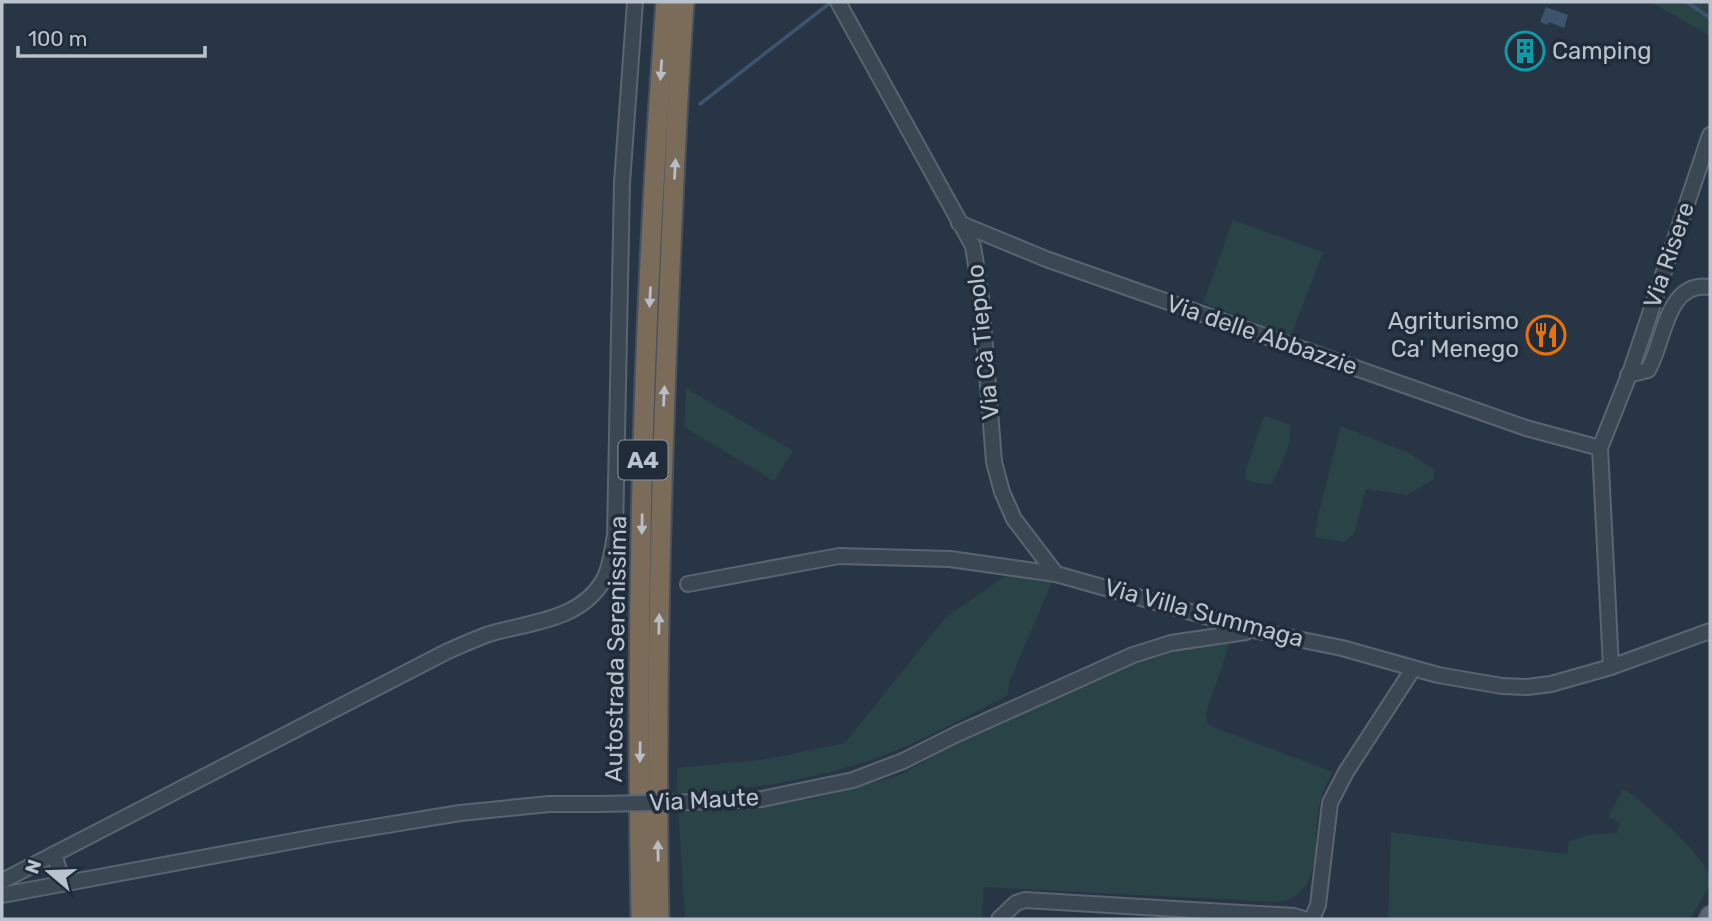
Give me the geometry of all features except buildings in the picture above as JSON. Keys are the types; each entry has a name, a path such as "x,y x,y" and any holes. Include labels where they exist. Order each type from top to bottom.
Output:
{"highway":[{"name":"Autostrada Serenissima","path":"640,919 643,453 659,89 666,2"},
{"name":"Autostrada Serenissima","path":"659,919 657,825 662,452 684,2"}],"main road":[{"path":"1708,919 1710,915"}],"street":[{"path":"3,878 449,651 487,635 555,617 580,607 592,596 604,579 615,535 622,183 635,2"},
{"name":"Via Cà Tiepolo","path":"838,2 973,246 977,264 994,462 1002,492 1014,519 1056,574"},
{"name":"Via Risere","path":"1600,448 1628,375 1710,135"},
{"name":"Via delle Abbazzie","path":"959,223 1046,259 1513,424 1600,448"},
{"name":"Via Risere","path":"1628,375 1648,370 1673,305 1681,295 1692,289 1710,287"},
{"path":"1600,448 1611,667"},
{"name":"Via Villa Summaga","path":"688,584 839,556 950,559 1056,574 1258,631 1342,648 1413,669 1466,680 1527,687 1551,684 1611,667 1710,631"},
{"path":"1191,639 1195,613"},
{"name":"Via Maute","path":"2,895 460,813 549,804 762,799 853,780 903,761 1133,654 1191,639 1258,631"},
{"path":"1312,919 1318,905 1330,803 1346,772 1413,669"},
{"path":"54,853 60,870 69,882"},
{"path":"999,919 1016,903 1026,900 1289,915 1304,919"}],"green space":[{"path":"1651,2 1710,2 1710,36"},
{"path":"1233,220 1323,252 1291,336 1203,303"},
{"path":"686,388 793,451 774,481 684,427"},
{"path":"1267,416 1290,425 1288,448 1271,485 1252,482 1246,479 1245,473 1263,418"},
{"path":"1341,426 1409,453 1434,469 1434,479 1407,495 1366,489 1354,534 1344,542 1315,537 1317,519"},
{"path":"1008,574 1052,582 1009,683 1008,695 914,743 832,772 728,790 676,793 677,768 768,759 845,743 945,618"},
{"path":"1230,643 1206,713 1208,725 1333,772 1320,803 1310,879 1303,889 1292,897 1277,902 984,887 982,919 685,919 678,808 732,811 817,798 900,775 950,747 1113,670 1173,650"},
{"path":"1623,789 1635,796 1679,836 1708,872 1709,886 1690,919 1388,919 1391,832 1567,854 1569,841 1592,834 1617,833 1620,823 1608,817"}],"water":[{"path":"1546,7 1568,15 1564,28 1549,22 1548,25 1540,22"}],"waterway":[{"path":"1687,2 1710,18"},
{"path":"700,104 830,3"}],"place":[{"name":"Camping","path":"1525,51"},
{"name":"Agriturismo Ca' Menego","path":"1546,335"}]}
